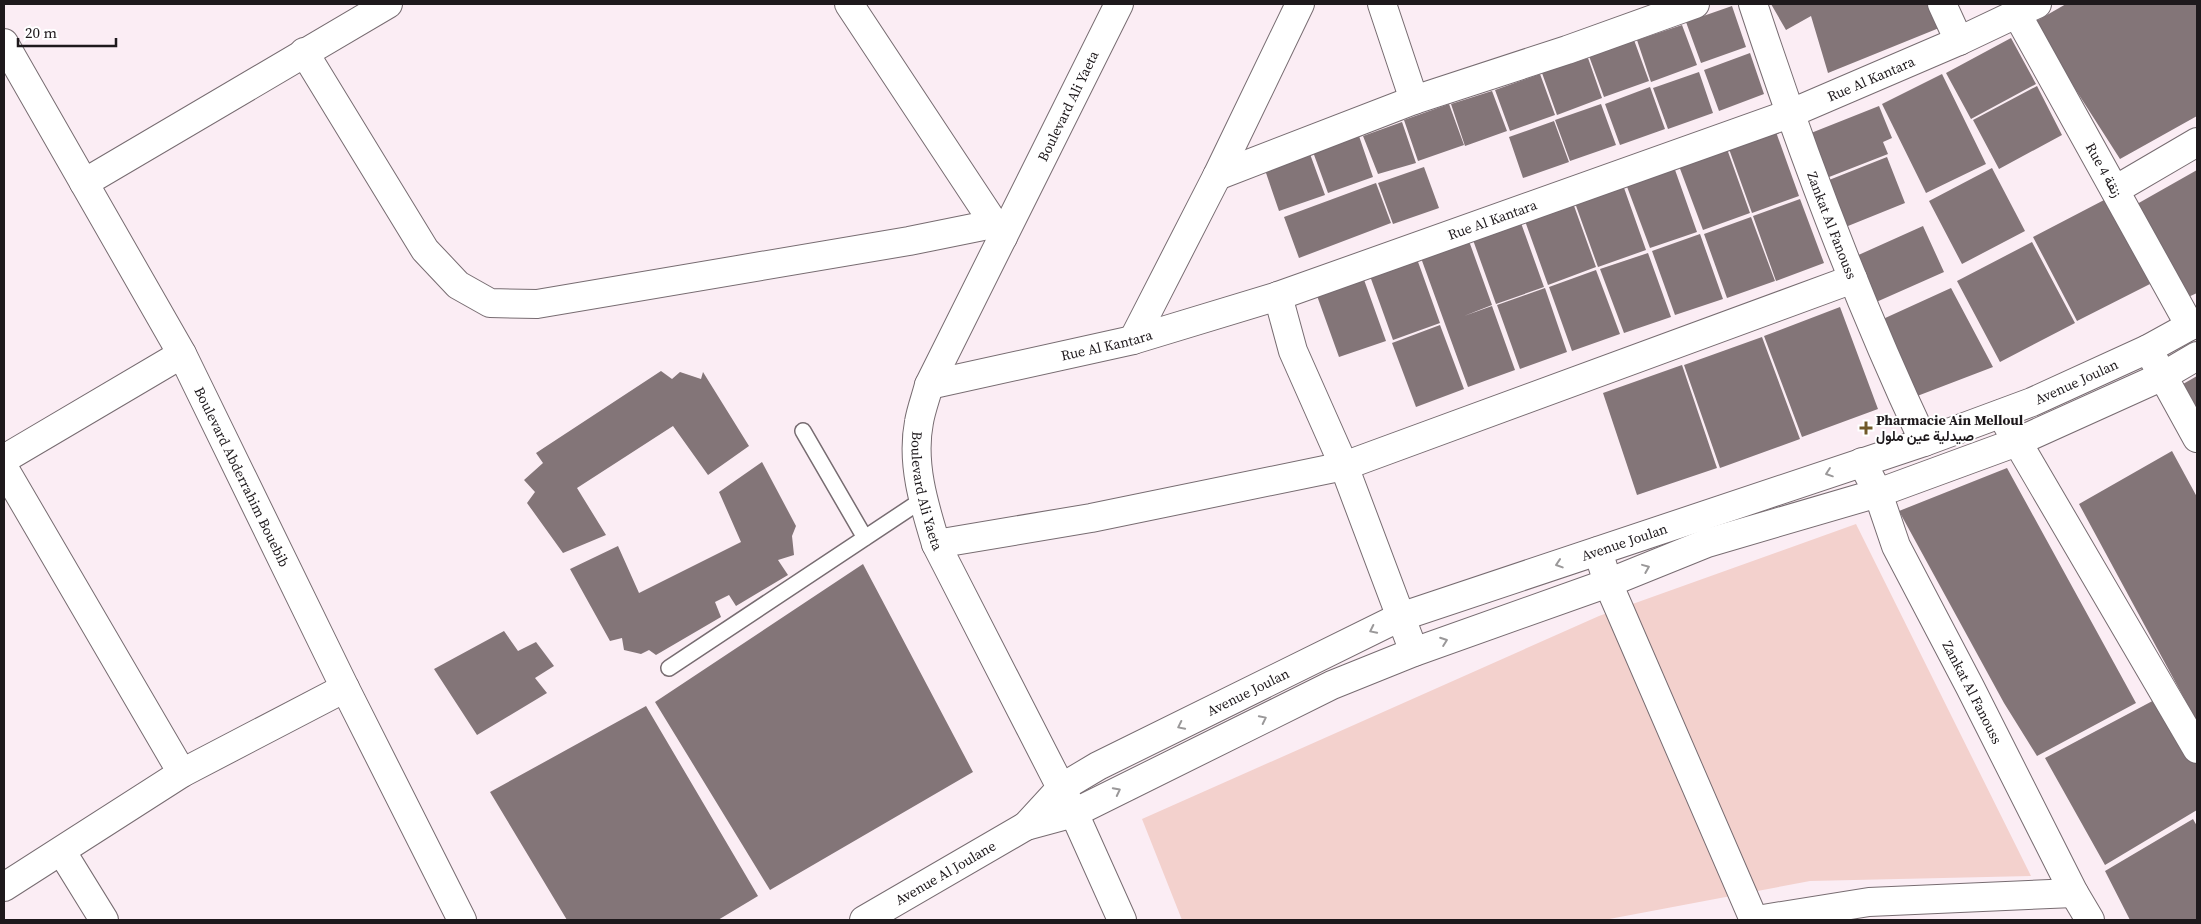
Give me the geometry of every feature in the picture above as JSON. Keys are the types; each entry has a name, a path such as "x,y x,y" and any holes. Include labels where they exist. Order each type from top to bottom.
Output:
{"street":[{"path":"84,183 388,4"},
{"path":"304,52 425,250 458,285 490,303 537,304 900,242 998,230 849,4"},
{"name":"Boulevard Ali Yaeta","path":"1119,4 998,230 929,385 919,423 917,444 922,500 936,544 1074,813 1122,920"},
{"path":"1133,340 1217,176 1300,4"},
{"path":"1382,4 1414,100"},
{"path":"1217,176 1414,100 1567,50 1695,4"},
{"name":"Zankat Al Fanouss","path":"1753,4 1789,114 1853,279 1886,362 1924,442"},
{"path":"1942,4 1959,41"},
{"name":"Rue Al Kantara","path":"929,385 1133,340 1278,296 1789,114 1959,41 2027,9"},
{"name":"Rue 4 زنقة","path":"2027,9 2115,190 2194,324"},
{"name":"Boulevard Abderrahim Bouebib","path":"4,43 182,354 345,688 462,920"},
{"path":"2115,190 2197,142"},
{"path":"936,544 1091,518 1344,466 1619,367 1853,279"},
{"path":"1278,296 1294,351 1344,466 1414,652"},
{"name":"Avenue Joulan","path":"1061,788 1098,766 1400,617 1924,442 2001,414 2032,402 2148,349 2194,324"},
{"path":"2148,349 2197,438"},
{"path":"4,459 182,354"},
{"path":"1074,813 1332,685 1414,652 1608,583 1707,544 1878,493 2017,442 2163,376 2197,356"},
{"path":"2001,414 2197,749"},
{"name":"Zankat Al Fanouss","path":"1862,462 1878,493 1896,546 2074,893 2090,920"},
{"path":"4,468 182,773"},
{"path":"1598,551 1608,583 1755,920 1869,902 2074,893"},
{"path":"4,887 62,852 182,773 345,688"},
{"name":"Avenue Al Joulane","path":"1026,826 1061,788"},
{"name":"Avenue Al Joulane","path":"864,920 1026,826 1074,813"},
{"path":"62,852 104,920"}],"lane":[{"path":"803,431 865,538"},
{"path":"669,668 922,500"}],"shaded area":[{"path":"1856,524 2031,876 1810,881 1604,920 1182,920 1142,819 1599,616"}],"building":[{"path":"1771,4 1933,4 1944,26 1828,73 1811,16 1786,30"},
{"path":"2066,4 2197,4 2197,116 2120,159 2033,23"},
{"path":"1732,6 1746,47 1701,63 1686,22"},
{"path":"1682,25 1697,65 1651,82 1637,40"},
{"path":"2011,38 2036,84 1971,119 1946,73"},
{"path":"1634,40 1649,81 1604,97 1589,56"},
{"path":"1750,53 1764,94 1719,111 1704,70"},
{"path":"1588,58 1602,98 1557,115 1542,73"},
{"path":"1699,72 1713,113 1668,129 1653,88"},
{"path":"1540,74 1555,115 1510,131 1495,90"},
{"path":"1942,74 1986,164 1926,193 1882,104"},
{"path":"2037,86 2062,135 1999,169 1973,120"},
{"path":"1650,87 1665,129 1620,145 1605,104"},
{"path":"1492,91 1507,131 1465,146 1451,104"},
{"path":"1449,104 1464,145 1418,161 1404,120"},
{"path":"1601,104 1616,145 1570,161 1555,120"},
{"path":"1879,106 1892,138 1883,142 1888,154 1824,179 1806,135"},
{"path":"1554,121 1569,162 1523,178 1509,137"},
{"path":"1402,122 1416,163 1378,174 1363,136"},
{"path":"1776,132 1799,196 1752,213 1729,149"},
{"path":"1359,136 1373,177 1328,193 1313,152"},
{"path":"1727,149 1750,213 1703,230 1679,166"},
{"path":"1310,154 1325,195 1279,211 1265,170"},
{"path":"1887,157 1905,203 1843,228 1824,182"},
{"path":"1424,167 1439,208 1393,224 1378,183"},
{"path":"1674,167 1697,232 1650,248 1626,184"},
{"path":"1992,168 2025,231 1962,264 1929,201"},
{"path":"2197,170 2197,293 2184,299 2137,204"},
{"path":"1376,183 1391,223 1299,258 1284,217"},
{"path":"1623,185 1646,250 1598,267 1575,203"},
{"path":"1800,199 1824,263 1776,281 1753,216"},
{"path":"2106,199 2150,284 2077,321 2033,237"},
{"path":"1573,203 1596,267 1548,285 1525,221"},
{"path":"1751,217 1775,281 1727,298 1704,234"},
{"path":"1521,223 1544,287 1496,304 1473,240"},
{"path":"1923,226 1944,272 1874,303 1854,257"},
{"path":"1700,234 1723,299 1675,315 1652,251"},
{"path":"1469,241 1492,305 1464,316 1492,306 1515,370 1468,387 1421,258"},
{"path":"2032,242 2075,323 2000,362 1957,281"},
{"path":"1648,253 1671,317 1624,333 1600,269"},
{"path":"1417,259 1440,323 1393,340 1370,276"},
{"path":"1596,270 1620,334 1572,351 1549,287"},
{"path":"1363,277 1386,341 1339,357 1316,293"},
{"path":"1545,288 1567,352 1520,369 1497,305"},
{"path":"1951,288 1993,367 1912,398 1883,319"},
{"path":"1840,307 1878,409 1802,437 1764,336"},
{"path":"1440,325 1464,389 1416,407 1392,343"},
{"path":"1762,337 1800,439 1720,468 1684,365"},
{"path":"1682,365 1717,468 1637,495 1603,393"},
{"path":"661,371 672,379 680,372 701,379 703,372 749,446 708,475 673,426 577,488 606,535 563,553 527,503 535,492 524,480 543,463 536,453"},
{"path":"2197,376 2197,408 2183,384"},
{"path":"2172,451 2197,497 2197,722 2079,504"},
{"path":"762,462 796,526 792,536 794,555 778,560 788,575 736,606 729,595 715,602 721,617 656,655 649,650 641,654 624,650 622,638 610,641 570,569 618,546 639,593 741,542 719,492"},
{"path":"2007,468 2136,703 2037,756 2004,703 1899,511"},
{"path":"863,564 973,772 770,890 655,702"},
{"path":"504,631 518,651 536,642 554,666 535,678 547,693 477,735 434,669"},
{"path":"2160,697 2197,763 2197,810 2105,865 2045,758"},
{"path":"646,706 758,896 718,920 567,920 490,792"},
{"path":"2193,819 2197,826 2197,920 2130,920 2105,871"}],"place":[{"name":"Pharmacie Ain Melloul صيدلية عين ملول","path":"1866,428"}]}
